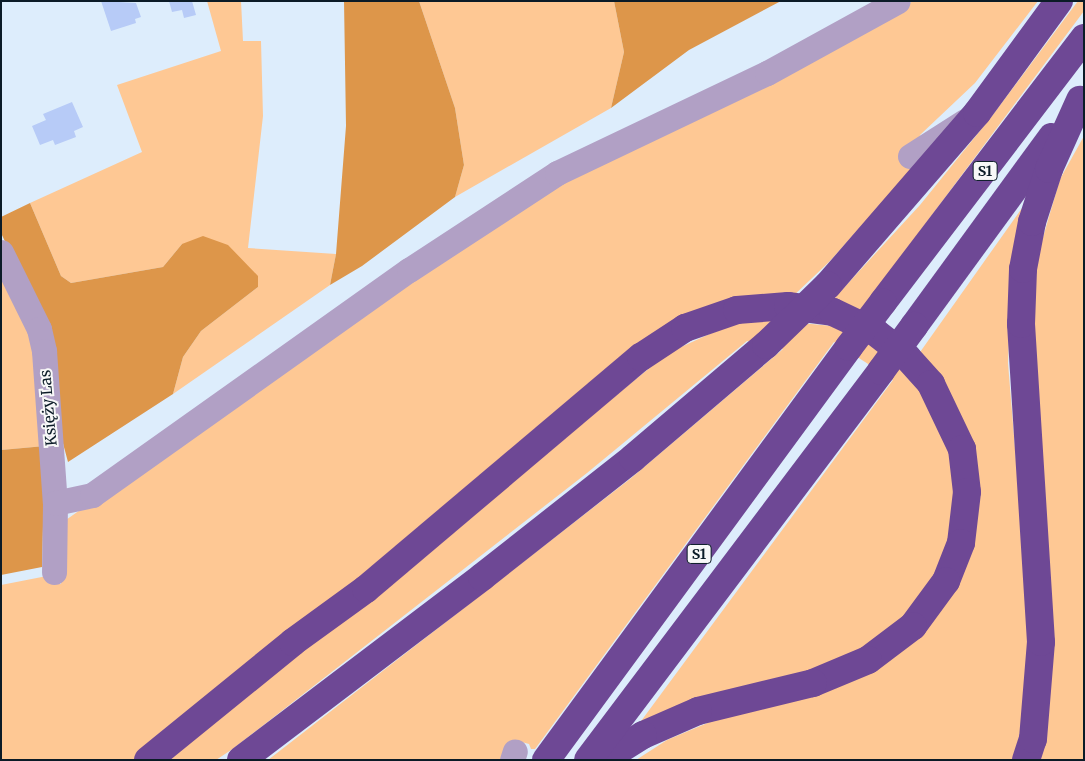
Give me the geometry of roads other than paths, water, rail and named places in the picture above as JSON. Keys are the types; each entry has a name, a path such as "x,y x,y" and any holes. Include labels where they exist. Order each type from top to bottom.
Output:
{"highway":[{"path":"241,760 603,481 766,345 828,285 977,113 1059,1"},
{"name":"S1","path":"546,760 849,347 1084,38"},
{"path":"1026,760 1033,739 1041,642 1021,324 1022,269 1032,222 1049,169 1082,97"},
{"name":"S1","path":"588,760 882,371 1082,97"},
{"path":"148,760 293,642 366,589 641,356 684,328 737,310 788,306 833,312 875,332 907,357 931,384 962,449 967,492 961,543 946,581 913,626 868,660 813,683 698,711 643,735 603,760"}],"street":[{"path":"55,503 92,494 409,270 556,173 767,73 898,1"},
{"path":"910,156 977,113"},
{"name":"Księży Las","path":"1,252 39,329 44,351 55,503 54,572"}]}
